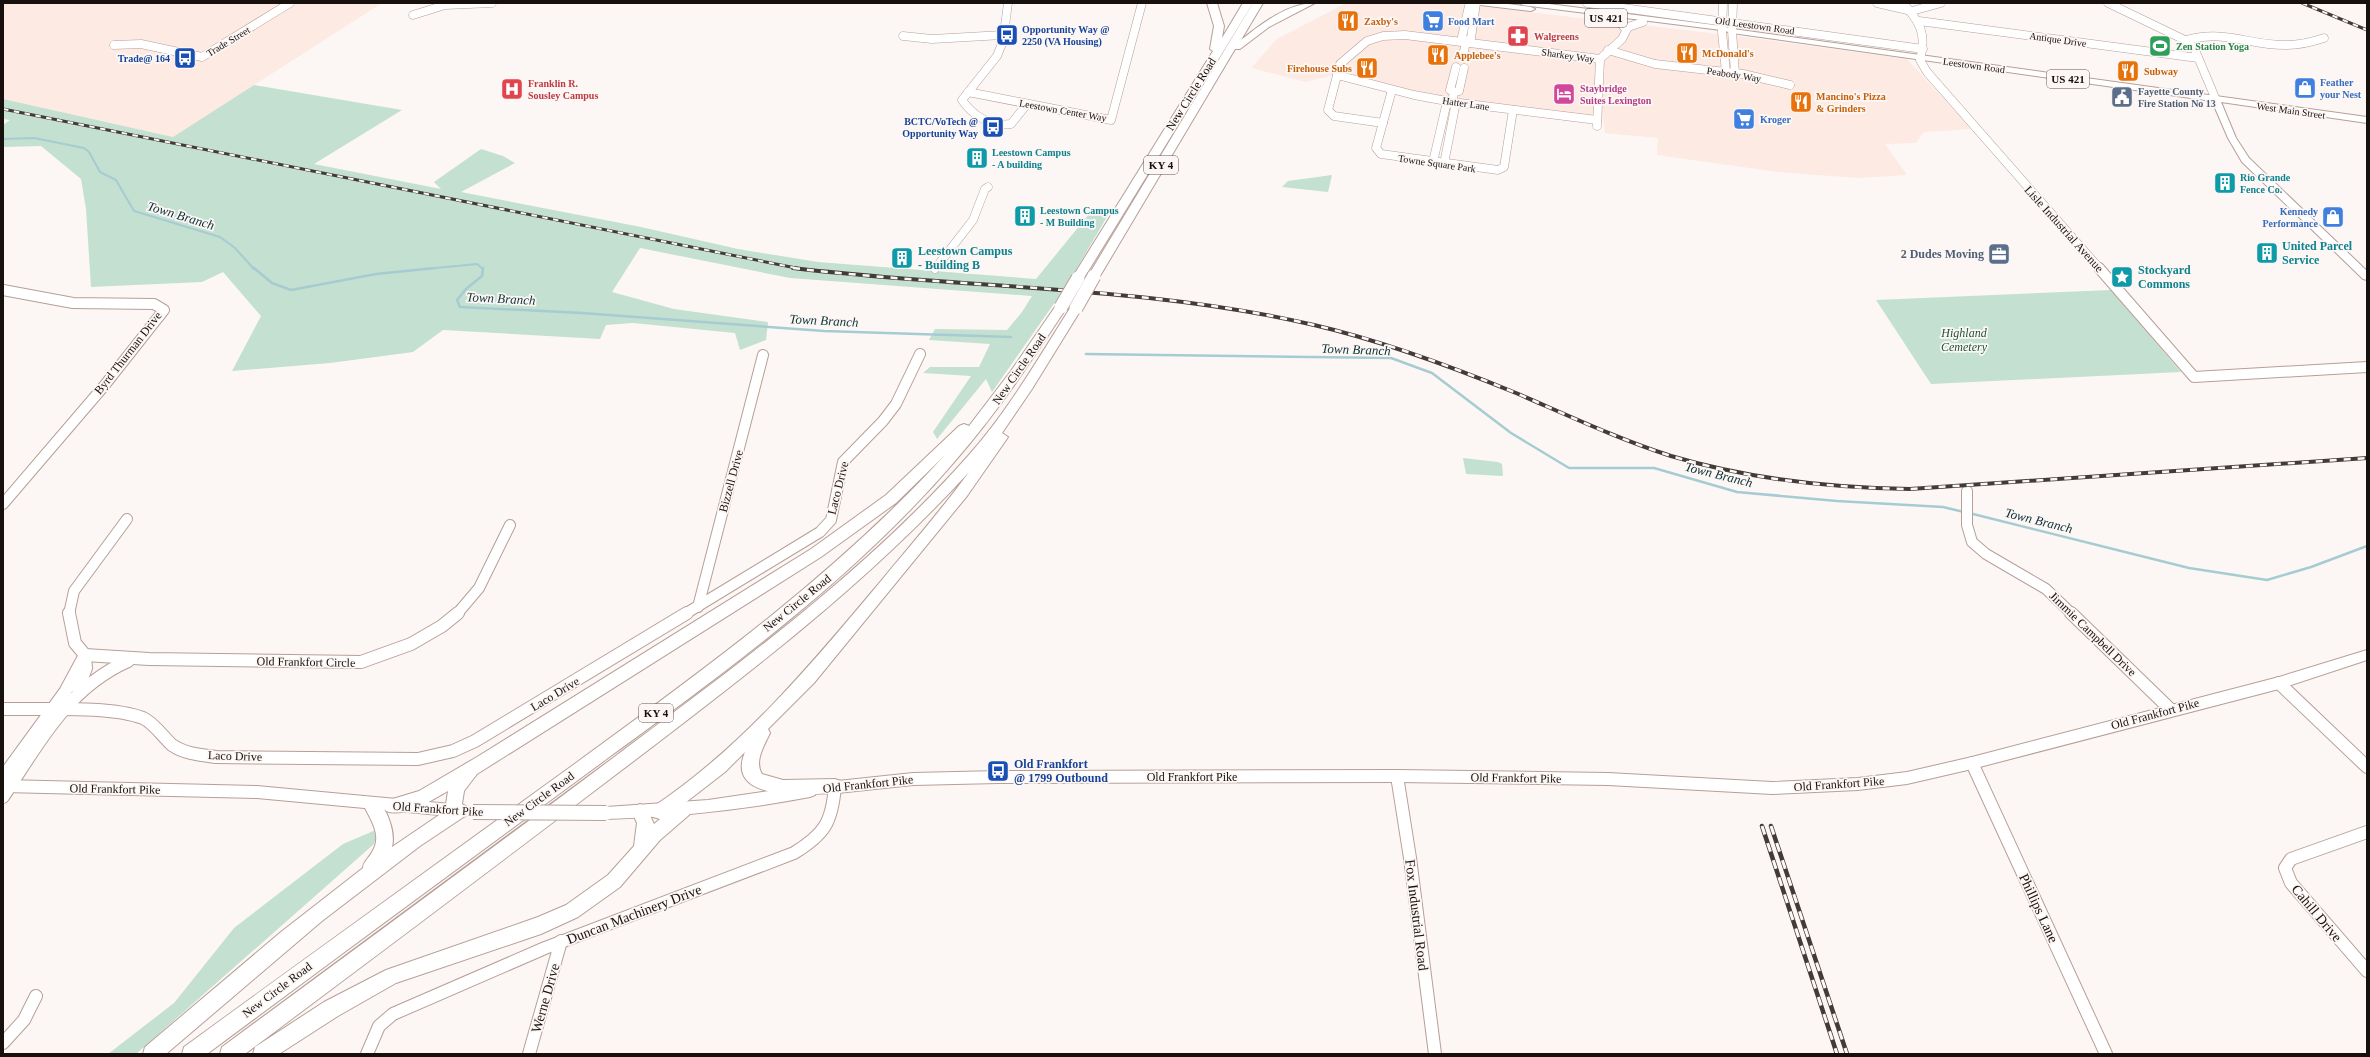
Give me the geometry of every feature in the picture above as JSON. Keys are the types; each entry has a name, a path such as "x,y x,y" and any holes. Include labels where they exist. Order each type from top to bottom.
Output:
{"highway":[{"path":"1212,3 1220,31 1212,60"},
{"name":"New Circle Road","path":"229,1054 720,687 818,610 899,537 938,497 973,458 1021,396 1069,308 1078,278 1248,3"},
{"name":"New Circle Road","path":"191,1054 658,712 793,607 863,547 930,481 993,407 1094,276 1258,3"},
{"path":"1228,55 1258,29 1310,3"},
{"path":"659,812 690,791 719,767 809,678 962,492 1014,420 1018,413 1021,396"},
{"path":"392,806 410,802 425,796 483,762 816,553 891,499 970,424 993,407"},
{"path":"770,718 749,758 750,770 755,777 770,786 835,786"},
{"path":"152,1054 268,954 356,884 421,834 462,811 453,800 459,784 483,762"},
{"path":"356,884 377,861 384,847 384,826 371,804"},
{"path":"262,1054 331,1009 392,976 541,924 572,911 614,881 658,831 683,810"},
{"path":"640,812 646,822 646,830 641,850"}],"main road":[{"name":"Leestown Road","path":"1480,3 1643,22 1722,27"},
{"name":"Leestown Road","path":"1523,3 1722,27 1732,31 1922,53 2216,100"},
{"name":"West Main Street","path":"2216,100 2367,120"},
{"path":"2216,100 2232,138 2245,160 2367,277"},
{"name":"Old Frankfort Pike","path":"5,787 257,792 392,806 462,811 606,813 659,812 727,806 835,786 913,779 998,777 1397,776 1608,779 1801,788 1858,784 1907,778 1972,763 2278,683 2367,655"}],"street":[{"name":"Trade Street","path":"114,45 141,44 202,57 290,3"},
{"path":"413,16 446,4 492,3"},
{"path":"1008,3 1003,34 997,56 962,100 966,108 997,125 1011,124 1027,104"},
{"name":"Leestown Center Way","path":"968,92 1111,120 1142,3"},
{"path":"1452,102 1446,106 1431,162 1434,169 1442,170 1446,164 1455,107 1452,102 1454,92 1459,91 1460,65 1467,54 1464,51 1466,42 1471,38 1477,7 1475,3"},
{"name":"Old Leestown Road","path":"1587,3 1722,27 1732,22 1922,53"},
{"path":"1723,3 1722,27 1726,72"},
{"path":"1733,3 1732,31 1735,73"},
{"path":"1877,3 1910,10 1921,10 1941,3"},
{"path":"1903,3 1919,21 1922,53"},
{"path":"2108,3 2186,40 2192,45 2216,100"},
{"path":"1609,18 1616,20 1626,29"},
{"name":"Antique Drive","path":"1919,21 2198,58"},
{"path":"1600,59 1608,50 1622,39 1626,29 1630,25 1643,22"},
{"path":"903,36 932,39 1003,34"},
{"name":"Sharkey Way","path":"1383,122 1334,116 1329,113 1328,110 1340,64 1367,41 1383,36 1405,35 1600,59"},
{"path":"2186,40 2198,35 2219,35 2267,45 2290,46 2310,44 2324,38"},
{"name":"Peabody Way","path":"1608,50 1631,59 1656,65 1735,73 1790,85"},
{"name":"Lisle Industrial Avenue","path":"1922,53 1922,65 1943,93 2194,376 2367,367"},
{"name":"Hatter Lane","path":"1337,75 1392,90 1452,102 1597,123 1600,59"},
{"name":"Towne Square Park","path":"1392,90 1376,148 1379,152 1431,162"},
{"name":"Towne Square Park","path":"1446,164 1494,171 1504,167 1513,110"},
{"path":"936,269 973,220 985,189 988,187"},
{"name":"Byrd Thurman Drive","path":"3,290 72,303 154,304 161,306 164,310 104,386 3,504"},
{"name":"Laco Drive","path":"3,710 57,710 130,714 145,719 173,745 197,755 216,757 427,759 475,741 698,607 808,540 828,526 834,511 843,462 893,409 920,354"},
{"name":"Bizzell Drive","path":"698,607 763,355"},
{"name":"Jimmie Campbell Drive","path":"1967,491 1969,505 1969,534 1972,541 1985,552 2028,577 2062,602 2086,629 2170,710"},
{"path":"76,694 87,668 88,660 76,643 69,612 74,591 127,519"},
{"name":"Old Frankfort Circle","path":"85,655 136,658 361,662 389,655 436,630 466,605 480,587 510,525"},
{"path":"5,787 57,710 80,661 85,655"},
{"path":"57,710 97,675 116,665 136,658"},
{"path":"2278,683 2367,767"},
{"name":"Phillips Lane","path":"1972,763 2106,1054"},
{"name":"Fox Industrial Road","path":"1397,776 1410,858 1435,1054"},
{"name":"Duncan Machinery Drive","path":"367,1054 378,1026 398,1011 561,942 805,846 817,838 826,827 832,816 835,786"},
{"name":"Cahill Drive","path":"2367,832 2291,859 2285,868 2291,883 2367,971"},
{"name":"Werne Drive","path":"529,1054 561,942"},
{"path":"3,1042 24,1020 36,996"}],"shaded area":[{"path":"3,3 382,3 173,137 3,99"},
{"path":"1346,3 1450,3 1745,37 1907,59 1971,129 1924,132 1916,143 1885,144 1907,175 1858,178 1778,172 1657,155 1658,138 1605,133 1603,118 1429,96 1345,72 1306,82 1251,68 1277,39"}],"green space":[{"path":"254,85 402,110 314,164 441,189 434,182 481,149 503,156 515,163 461,192 641,227 738,249 818,262 1036,279 1089,214 1108,215 1067,285 992,392 986,379 937,439 933,432 971,376 923,373 930,367 979,367 990,344 929,340 935,329 1007,330 1022,312 1032,296 790,278 640,248 612,292 674,309 768,322 766,340 740,350 735,333 633,323 606,325 600,339 443,330 413,352 330,363 232,371 261,316 223,272 202,282 91,287 86,209 81,179 41,146 3,147 3,125 10,120 3,119 3,99 173,137"},
{"path":"1332,175 1328,192 1282,187 1288,181"},
{"name":"Highland Cemetery","path":"2111,290 2181,372 1931,384 1876,300"},
{"path":"1463,458 1498,462 1502,464 1503,476 1466,474"},
{"path":"378,829 374,844 136,1054 108,1054 174,1003 234,928 343,844"}],"waterway":[{"name":"Town Branch","path":"3,139 34,138 84,148 89,152 100,172 116,180 134,211 220,237 235,248 254,269"},
{"name":"Town Branch","path":"428,269 477,264 483,269"},
{"name":"Town Branch","path":"254,268 272,283 291,290 376,274 428,269"},
{"name":"Town Branch","path":"428,269 435,268"},
{"name":"Town Branch","path":"483,269 482,276 466,289 457,300 460,307 582,313 824,331 1011,337"},
{"name":"Town Branch","path":"1086,354 1391,358 1432,373 1511,433 1569,468 1654,468 1737,492 1837,501 1943,507 1964,512"},
{"name":"Town Branch","path":"1969,513 2189,568 2267,580 2311,567 2367,546"}],"railway":[{"path":"2302,3 2367,30"},
{"path":"3,109 800,269"},
{"path":"793,268 800,269"},
{"path":"800,269 858,275 1054,289 1185,302 1250,312 1314,325 1391,346 1466,373 1612,434 1671,456 1730,471 1789,481 1849,487 1910,489 2367,458"},
{"path":"1762,826 1837,1054"},
{"path":"1771,826 1847,1054"}],"place":[{"name":"Zaxby's","path":"1348,21"},
{"name":"Food Mart","path":"1433,21"},
{"name":"Opportunity Way @ 2250 (VA Housing)","path":"1007,35"},
{"name":"Walgreens","path":"1518,36"},
{"name":"Zen Station Yoga","path":"2160,46"},
{"name":"McDonald's","path":"1687,53"},
{"name":"Applebee's","path":"1438,55"},
{"name":"Trade@ 164","path":"185,58"},
{"name":"Firehouse Subs","path":"1367,68"},
{"name":"Subway","path":"2128,71"},
{"name":"Feather your Nest","path":"2305,88"},
{"name":"Franklin R. Sousley Campus","path":"512,89"},
{"name":"Staybridge Suites Lexington","path":"1564,94"},
{"name":"Fayette County Fire Station No 13","path":"2122,97"},
{"name":"Mancino's Pizza & Grinders","path":"1801,102"},
{"name":"Kroger","path":"1744,119"},
{"name":"BCTC/VoTech @ Opportunity Way","path":"993,127"},
{"name":"Leestown Campus - A building","path":"977,158"},
{"name":"Rio Grande Fence Co.","path":"2225,183"},
{"name":"Leestown Campus - M Building","path":"1025,216"},
{"name":"Kennedy Performance","path":"2333,217"},
{"name":"United Parcel Service","path":"2267,253"},
{"name":"2 Dudes Moving","path":"1999,254"},
{"name":"Leestown Campus - Building B","path":"902,258"},
{"name":"Stockyard Commons","path":"2122,277"},
{"name":"Old Frankfort @ 1799 Outbound","path":"998,771"}]}
